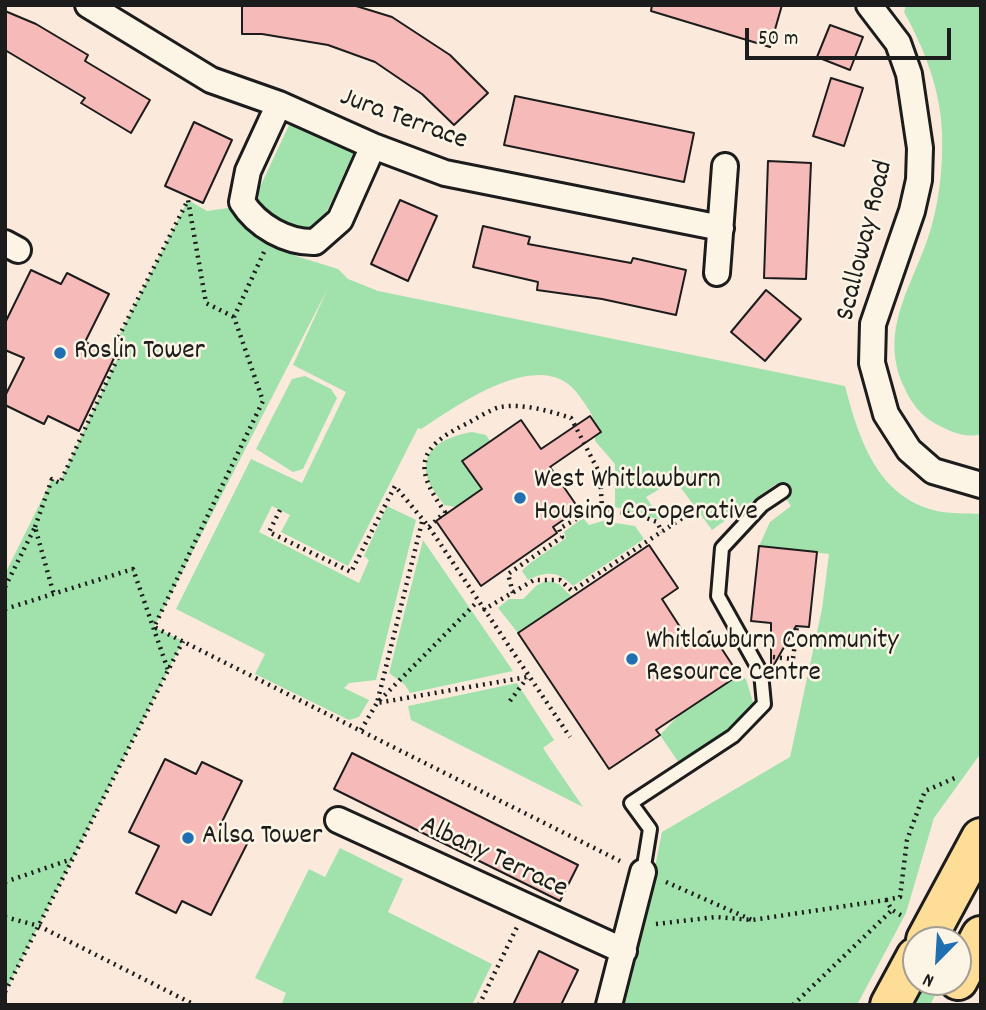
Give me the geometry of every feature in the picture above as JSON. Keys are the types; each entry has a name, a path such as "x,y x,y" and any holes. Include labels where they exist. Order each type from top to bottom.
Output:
{"main road":[{"path":"925,926 981,838"},
{"path":"972,954 981,936"},
{"path":"890,1005 902,976"}],"street":[{"name":"Jura Terrace","path":"88,5 211,80 279,104 373,146 445,173 721,228"},
{"name":"Scalloway Road","path":"869,5 898,43 909,74 920,148 919,180 912,211 873,324 872,363 886,414 900,439 920,462 946,476 981,485"},
{"path":"279,104 248,171 242,202 252,217 296,243 315,242 340,220 373,146"},
{"path":"718,273 725,166"},
{"path":"946,476 981,466"},
{"name":"Albany Terrace","path":"338,820 527,908 628,939"},
{"path":"609,1005 643,872"}],"lane":[{"path":"643,872 650,829 631,803 733,736 764,704 761,673 718,596 722,548 762,505 783,491"}],"path":[{"path":"5,587 34,527 52,479 60,483 120,353 113,348 188,200 206,303 234,317"},
{"path":"154,627 263,401 234,317 274,230"},
{"path":"429,527 445,512 423,475 425,457 434,442 500,407 547,410 571,418 600,474 602,509"},
{"path":"280,510 269,532 351,572 395,485 422,522 429,527 527,677 570,737"},
{"path":"513,593 508,574 562,537 559,529 595,508 638,515 657,522 662,532"},
{"path":"483,610 534,580 560,580 572,591 693,511"},
{"path":"377,703 422,522"},
{"path":"34,527 54,595"},
{"path":"5,610 134,569 168,670"},
{"path":"361,730 377,703 478,601"},
{"path":"751,656 793,659 797,626"},
{"path":"154,627 643,872 752,920"},
{"path":"5,992 183,641"},
{"path":"377,703 527,677"},
{"path":"510,702 527,677"},
{"path":"628,939 716,918 752,920 900,897 907,841 925,791 957,777"},
{"path":"5,882 73,859"},
{"path":"886,900 906,926"},
{"path":"479,1005 527,908"},
{"path":"793,1005 892,910"},
{"path":"5,917 38,926 195,1005"}],"green space":[{"path":"906,5 981,5 981,434 963,435 952,432 926,417 911,400 897,367 896,326 931,228 939,192 942,157 941,117 935,86 925,55 904,12"},
{"path":"290,123 354,152 322,222 313,229 283,220 258,202 259,189"},
{"path":"188,200 207,211 228,208 296,256 338,269 348,279 378,291 845,386 864,445 885,479 899,493 916,504 937,511 981,514 981,753 934,818 906,913 857,1005 622,1005 640,941 662,832 790,757 822,609 829,554 759,546 770,522 791,506 776,484 712,530 675,480 646,497 661,520 615,507 615,464 595,441 591,413 580,397 565,382 546,375 524,376 479,393 421,429 418,428 348,566 281,532 290,515 272,506 259,532 359,583 369,560 364,556 387,506 416,520 376,680 349,683 344,688 369,700 359,717 349,720 255,674 265,654 176,609 251,459 302,483 346,392 293,365 328,288 154,627 183,641 5,992 5,574 52,479 60,482 120,353 113,348"},
{"path":"305,376 331,389 337,398 303,469 293,472 256,449 292,379"},
{"path":"472,432 486,435 490,441 462,461 482,489 456,507 444,505 428,480 428,457 432,450 446,440"},
{"path":"583,518 589,525 603,521 635,526 644,539 573,586 562,577 552,574 528,580 522,571 566,538 564,532"},
{"path":"423,540 513,671 410,693 405,685 389,673"},
{"path":"547,581 559,584 572,597 518,633 498,608 509,599 523,599 537,585"},
{"path":"739,675 746,679 754,706 732,734 681,766 660,735 680,714"},
{"path":"517,683 554,740 543,748 583,807 411,720 408,706"},
{"path":"340,848 403,879 388,912 492,964 472,1005 281,1005 286,993 255,978 309,869 325,877"},
{"path":"916,996 935,996 930,1005 911,1005"}],"building":[{"path":"242,5 353,5 392,17 450,55 488,93 454,125 422,94 375,62 328,45 262,34 242,34"},
{"path":"652,5 782,5 770,47 651,11"},
{"path":"5,11 36,24 88,55 85,61 150,100 131,133 81,103 85,98 5,50"},
{"path":"830,25 863,37 850,70 817,57"},
{"path":"831,78 863,88 844,146 813,136"},
{"path":"515,96 694,133 684,182 504,145"},
{"path":"194,122 232,140 203,203 165,186"},
{"path":"768,161 811,163 806,279 764,278"},
{"path":"400,200 437,216 408,281 371,264"},
{"path":"483,226 530,237 528,244 631,263 633,258 686,270 676,315 602,299 537,290 538,282 473,267"},
{"name":"Roslin Tower","path":"31,270 61,284 67,273 109,294 85,342 115,356 79,431 48,416 44,424 5,405 5,396 24,358 5,350 5,323"},
{"path":"766,290 801,319 765,361 731,332"},
{"name":"West Whitlawburn Housing Co-operative","path":"590,416 601,432 550,467 579,509 553,527 557,533 481,586 436,521 482,489 462,461 521,420 541,449"},
{"name":"Whitlawburn Community Resource Centre","path":"649,545 678,588 662,599 691,644 710,631 739,675 656,730 660,735 609,769 518,633"},
{"path":"759,546 817,552 809,627 796,626 771,670 771,623 751,621"},
{"path":"352,753 578,865 560,901 334,789"},
{"name":"Ailsa Tower","path":"165,759 196,774 202,762 242,781 218,830 247,844 211,915 182,901 176,913 136,893 159,846 129,832"},
{"path":"539,951 578,970 561,1005 513,1005"}],"place":[{"name":"Roslin Tower","path":"60,353"},
{"name":"West Whitlawburn Housing Co-operative","path":"520,498"},
{"name":"Whitlawburn Community Resource Centre","path":"632,659"},
{"name":"Ailsa Tower","path":"188,838"}]}
